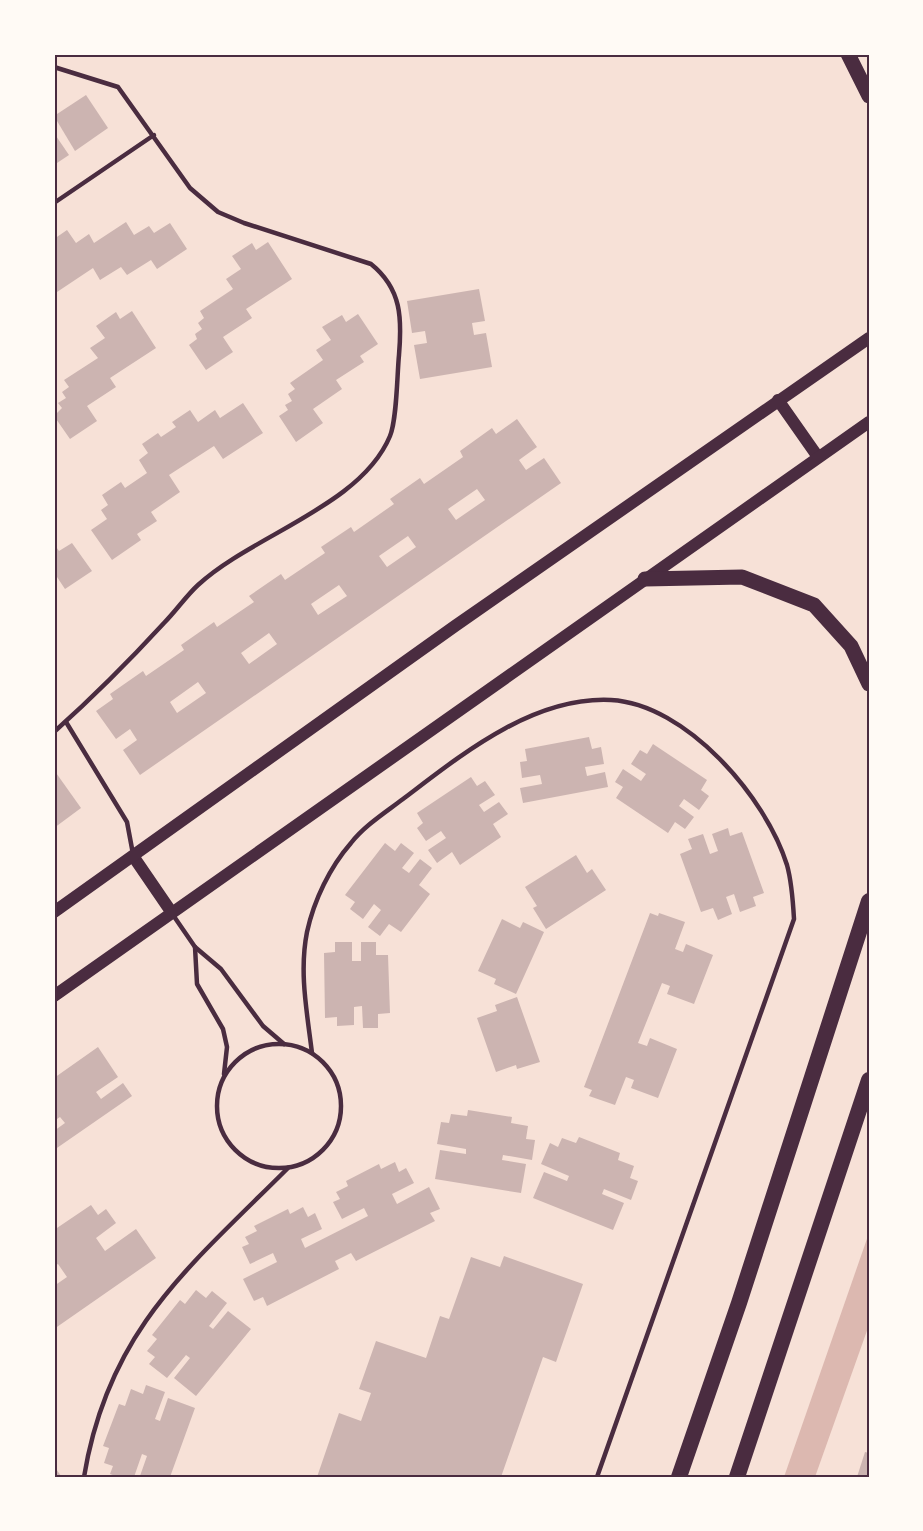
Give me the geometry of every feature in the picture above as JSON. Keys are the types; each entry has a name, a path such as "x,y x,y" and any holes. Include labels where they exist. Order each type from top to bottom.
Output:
{"highway":[{"path":"679,1477 739,1303 869,901"},
{"path":"737,1477 869,1080"}],"main road":[{"path":"848,54 869,96"},
{"path":"54,912 869,338"},
{"path":"778,400 818,457"},
{"path":"54,996 869,422"},
{"path":"645,579 742,577 814,605 851,646 869,684"},
{"path":"133,856 172,913"}],"lane":[{"path":"54,67 118,87 190,188 218,212 254,227 371,264 386,276 397,304 402,326 391,434 382,451 359,477 333,499 236,555 197,585 163,624 54,732"},
{"path":"54,203 154,135"},
{"path":"312,1053 302,968 308,930 318,897 336,864 352,841 387,811 443,768 491,738 535,714 569,703 611,700 643,705 697,740 724,762 749,792 775,836 787,865 794,919 597,1477"},
{"path":"66,722 127,822 133,856"},
{"path":"172,913 195,947 221,969 263,1026 284,1044"},
{"path":"195,947 197,984 223,1029 227,1047 224,1075 216,1103 222,1133 230,1146 242,1157 256,1165 288,1168"},
{"path":"84,1477 98,1414 112,1379 149,1314 172,1284 288,1168 311,1159 329,1143 341,1114 341,1098 332,1072 312,1053 284,1044 271,1044 250,1051 233,1063 224,1075"}],"shaded area":[{"path":"869,1233 869,1325 815,1477 784,1477"}],"building":[{"path":"86,95 108,128 75,151 54,116"},
{"path":"54,133 69,155 54,165"},
{"path":"126,222 134,235 149,226 154,233 170,223 187,249 157,269 151,260 127,275 121,267 100,280 93,268 54,294 54,239 67,230 76,243 89,234 94,243"},
{"path":"268,242 292,279 246,309 252,318 223,337 233,352 206,370 189,345 197,339 195,334 202,329 198,323 204,318 200,311 233,289 226,279 241,269 232,256 252,243 256,250"},
{"path":"479,289 485,321 472,323 474,335 486,333 492,367 420,379 414,345 427,343 425,331 412,333 407,301"},
{"path":"132,311 156,348 110,378 116,387 87,406 97,421 70,439 54,416 62,408 58,403 66,398 62,392 69,387 64,380 98,358 90,348 105,338 96,326 116,312 120,319"},
{"path":"358,314 378,344 360,356 364,362 336,380 342,389 313,409 323,423 296,442 279,416 288,410 285,405 292,401 288,394 295,389 290,383 323,360 316,350 331,340 322,327 342,315 346,322"},
{"path":"243,403 263,433 223,459 214,446 169,475 180,492 151,512 157,521 137,534 141,540 112,560 91,530 107,519 101,510 108,505 102,495 121,482 125,488 147,473 139,460 148,453 142,444 158,433 161,437 176,427 172,422 190,410 198,422 215,410 220,418"},
{"path":"517,419 537,447 519,460 526,470 544,458 561,483 140,775 123,750 137,740 130,729 116,739 96,711 113,699 110,694 143,671 146,676 184,650 181,645 214,622 217,627 254,602 249,596 281,574 285,580 325,553 321,547 351,527 354,532 394,504 390,499 420,478 424,484 463,457 460,451 492,428 496,434","holes":["477,489 485,500 456,520 448,509","408,536 416,547 387,567 379,556","339,585 347,596 318,615 311,604","269,633 277,644 249,664 241,653","198,682 206,693 177,713 170,702"]},
{"path":"72,543 92,571 65,589 57,577 54,579 54,544 59,551"},
{"path":"589,737 592,749 601,747 604,764 585,767 587,776 605,772 608,787 523,803 520,788 542,784 540,775 522,778 520,762 527,761 525,749"},
{"path":"653,744 707,780 701,790 709,796 699,810 684,799 679,806 694,817 685,829 675,822 668,833 616,798 623,787 615,782 623,769 641,781 646,774 631,764 640,750 647,754"},
{"path":"54,770 81,808 54,828"},
{"path":"471,777 477,786 485,781 495,795 479,805 484,812 499,802 508,814 493,824 501,837 460,865 452,852 437,863 428,850 446,838 441,831 426,841 417,828 423,823 417,813"},
{"path":"728,828 730,836 742,832 764,893 753,897 756,906 740,912 734,894 726,897 732,914 718,920 713,908 701,912 680,854 692,849 688,839 703,834 710,854 718,851 712,834"},
{"path":"385,843 395,851 401,843 414,853 402,868 409,873 420,859 432,868 419,885 430,894 401,932 389,924 380,936 368,927 381,910 374,904 363,919 350,909 355,902 345,895"},
{"path":"576,855 587,873 592,869 606,890 546,929 533,908 537,906 525,887"},
{"path":"650,913 658,916 659,913 685,922 675,949 683,952 686,944 713,955 694,1004 667,994 670,986 662,983 638,1043 647,1046 650,1038 677,1049 658,1098 631,1088 634,1080 626,1077 615,1105 589,1096 592,1090 584,1087"},
{"path":"502,919 520,928 523,922 544,932 516,994 494,984 496,979 478,971"},
{"path":"335,942 352,942 352,961 361,961 361,942 376,942 376,955 388,955 390,1013 378,1014 378,1028 363,1028 362,1006 354,1007 354,1025 337,1026 337,1017 325,1018 324,953 335,952"},
{"path":"517,997 540,1062 517,1069 516,1065 496,1072 477,1018 497,1011 495,1005"},
{"path":"98,1047 118,1077 96,1092 101,1099 123,1083 132,1096 54,1150 54,1131 65,1123 60,1117 54,1121 54,1078"},
{"path":"468,1110 512,1117 511,1123 528,1126 526,1139 535,1140 532,1160 503,1155 502,1160 526,1164 521,1193 435,1179 440,1150 466,1154 466,1149 437,1144 441,1122 449,1123 451,1114 467,1116"},
{"path":"579,1137 620,1153 618,1160 634,1166 630,1178 638,1181 631,1200 604,1189 602,1194 624,1203 613,1230 533,1198 544,1172 567,1181 569,1176 541,1164 550,1143 558,1147 562,1138 576,1143"},
{"path":"395,1162 399,1172 406,1168 414,1183 392,1194 397,1204 429,1187 440,1209 430,1213 435,1221 356,1261 351,1253 335,1261 339,1269 267,1306 263,1297 254,1301 243,1279 277,1262 273,1253 250,1264 242,1247 249,1244 245,1237 257,1231 254,1226 288,1209 290,1214 303,1207 308,1217 315,1213 322,1229 301,1239 305,1248 368,1216 364,1208 342,1219 333,1202 340,1199 336,1192 348,1186 346,1181 379,1164 381,1169"},
{"path":"91,1205 98,1215 106,1209 116,1223 96,1238 105,1251 136,1229 156,1258 54,1329 54,1286 67,1277 58,1264 54,1266 54,1230"},
{"path":"504,1256 583,1284 556,1362 543,1357 501,1477 317,1477 339,1413 361,1421 371,1393 359,1389 376,1341 426,1358 440,1316 449,1319 471,1257 500,1267"},
{"path":"196,1290 206,1298 212,1291 227,1303 209,1326 213,1329 228,1311 251,1329 196,1396 174,1378 190,1358 186,1355 167,1378 149,1364 155,1357 147,1351 157,1339 152,1335 180,1300 185,1304"},
{"path":"146,1385 165,1392 155,1419 160,1421 168,1398 195,1408 170,1477 140,1476 147,1456 142,1454 134,1477 118,1477 110,1474 113,1466 104,1463 109,1448 103,1446 119,1404 125,1406 131,1389 143,1394"},
{"path":"865,1452 869,1453 869,1477 857,1477"},
{"path":"54,1466 61,1476 54,1477"}]}
